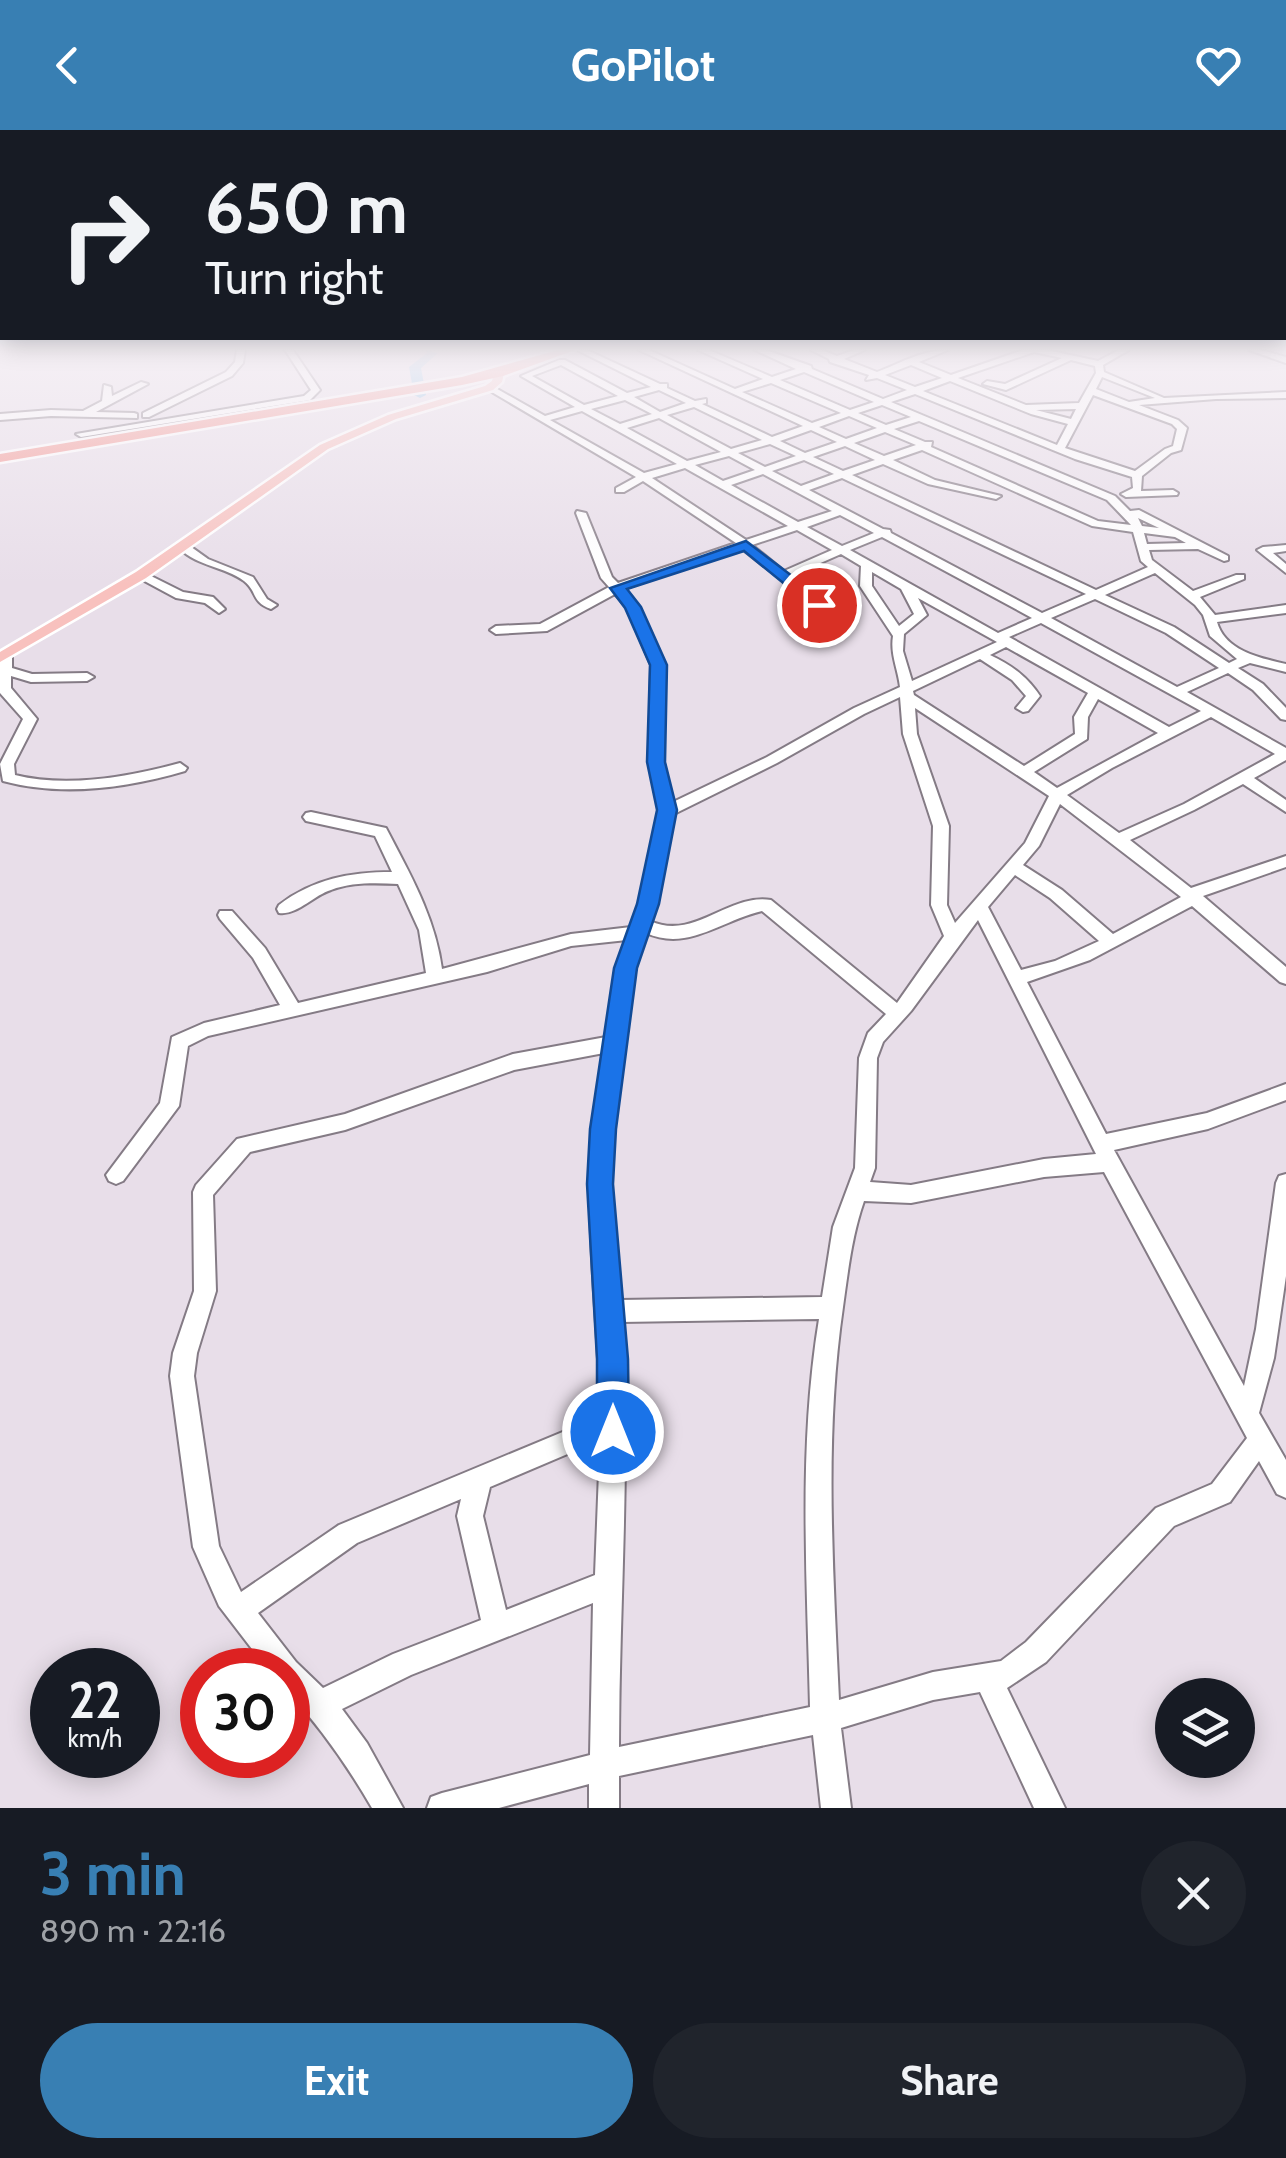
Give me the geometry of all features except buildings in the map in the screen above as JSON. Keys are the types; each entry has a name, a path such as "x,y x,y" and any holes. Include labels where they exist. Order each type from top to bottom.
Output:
{"highway":[{"path":"0,458 82,439 155,428"}],"main road":[{"path":"4,661 141,576 324,446 365,428"}],"street":[{"path":"79,428 82,439 134,428"},
{"path":"557,428 643,477 746,545 819,605"},
{"path":"606,433 618,428"},
{"path":"620,428 1168,732"},
{"path":"686,428 886,532 1286,754"},
{"path":"753,428 1180,635 1258,687 1286,716"},
{"path":"620,490 643,477 805,428"},
{"path":"816,428 950,489 996,496"},
{"path":"942,428 1106,495 1136,521 1184,536 1224,558"},
{"path":"802,489 970,428"},
{"path":"1011,428 1135,484 1166,493"},
{"path":"1060,448 1071,428"},
{"path":"1106,495 1135,484 1168,451 1178,448 1182,428"},
{"path":"721,485 886,429 1143,547 1201,546"},
{"path":"580,442 593,438"},
{"path":"884,492 919,476"},
{"path":"1135,484 1142,555 1154,569 1192,596 1207,611 1214,633 1245,658 1286,668"},
{"path":"496,630 543,628 618,588 842,511"},
{"path":"581,513 607,578 633,607 658,665 656,762 667,810 655,876 625,968 600,1184 610,1311 613,1432 604,1808"},
{"path":"1104,526 1136,521"},
{"path":"784,574 886,532"},
{"path":"183,546 206,564 246,573 262,601 271,605"},
{"path":"1286,548 1263,550 1286,570"},
{"path":"866,564 866,586 898,633 897,651 905,672 915,752 939,814 939,904 953,938"},
{"path":"667,810 981,655 1044,618 1154,569"},
{"path":"141,576 180,595 208,600 219,609"},
{"path":"1192,596 1240,577"},
{"path":"898,633 921,615 907,588"},
{"path":"1208,619 1286,609"},
{"path":"981,655 1006,669 1030,690 1033,696 1022,708"},
{"path":"1177,692 1245,662 1245,658"},
{"path":"4,661 31,678 87,677"},
{"path":"4,661 4,690 30,718 7,764 4,779 39,783 149,778 180,768"},
{"path":"1024,772 1082,736 1081,717 1096,691"},
{"path":"905,692 1119,839 1193,895 1286,977"},
{"path":"836,1808 825,1718 818,1509 822,1372 844,1227 865,1168 868,1058 875,1038 979,906 1032,846 1057,795 1212,711"},
{"path":"1119,839 1189,807 1286,754"},
{"path":"1242,776 1286,807"},
{"path":"311,818 381,832 385,850 426,926 435,978"},
{"path":"1014,978 1041,972 1110,942 1193,895 1286,861"},
{"path":"1013,866 1056,894 1110,942"},
{"path":"285,909 303,893 338,880 403,878"},
{"path":"116,1175 169,1106 180,1042 204,1030 292,1008 305,1010 570,940 640,928 658,934 691,932 734,912 765,904 897,1013"},
{"path":"979,906 1286,1486"},
{"path":"226,914 260,953 292,1008"},
{"path":"269,1648 238,1610 206,1546 182,1376 185,1353 205,1291 200,1210 207,1184 236,1151 252,1142 345,1122 513,1062 615,1043"},
{"path":"857,1191 911,1194 1044,1168 1107,1153 1286,1092"},
{"path":"442,1808 484,1794 825,1718 933,1686 1006,1674 1036,1652 1165,1517 1222,1493 1253,1428 1280,1263 1286,1183"},
{"path":"610,1311 832,1308"},
{"path":"238,1610 348,1534 478,1483 577,1438 613,1432"},
{"path":"478,1483 470,1516 498,1628"},
{"path":"318,1705 403,1664 498,1628 552,1602 607,1584"},
{"path":"986,1677 1050,1808"},
{"path":"310,1696 357,1753 388,1808"}],"route":[{"path":"613,1432 600,1184 603,1129 625,968 648,904 667,810 656,762 658,665 633,607 618,588 746,545 819,605"}]}
